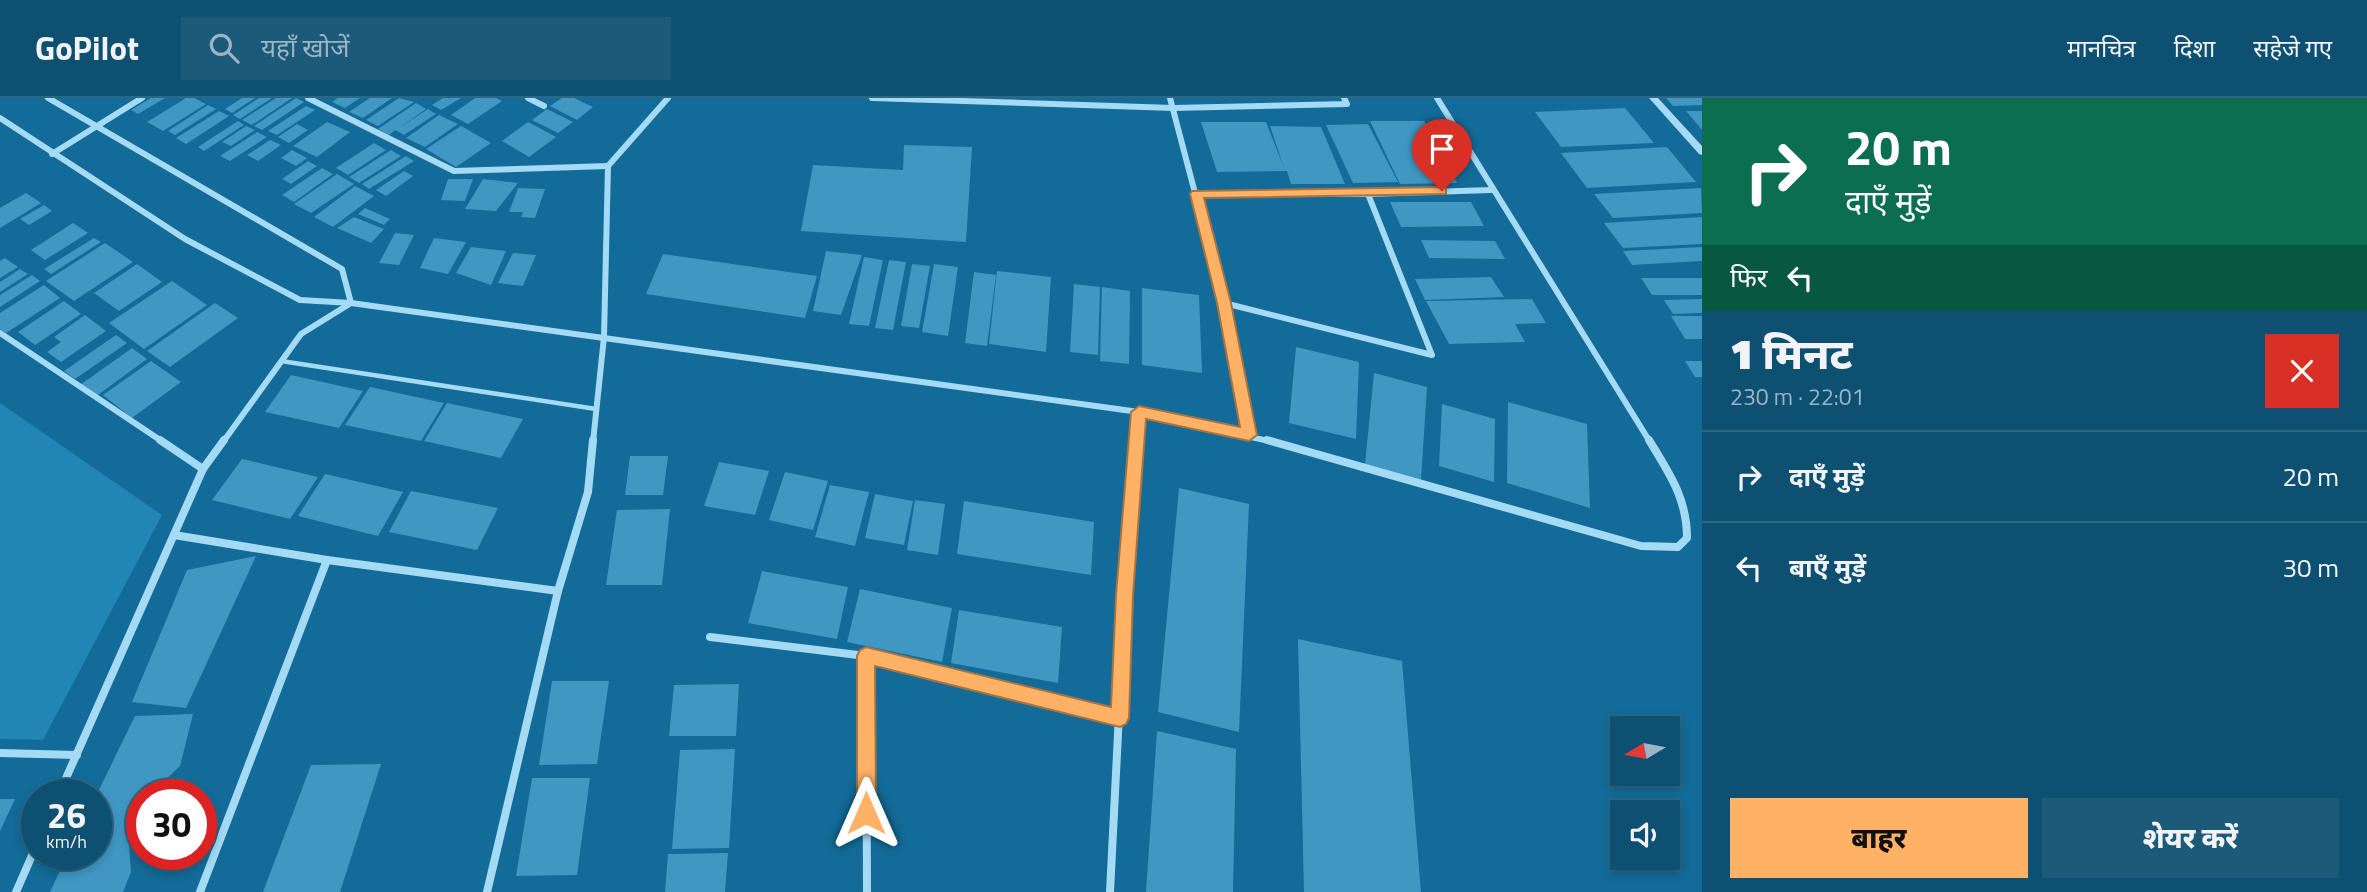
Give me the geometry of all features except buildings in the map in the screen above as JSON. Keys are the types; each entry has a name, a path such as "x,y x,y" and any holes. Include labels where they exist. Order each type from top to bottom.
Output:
{"street":[{"path":"48,98 342,269 351,303"},
{"path":"52,154 142,98"},
{"path":"308,98 454,171 608,166"},
{"path":"528,98 544,106"},
{"path":"487,892 558,592 588,492 604,337 608,166 668,98"},
{"path":"873,98 1068,101 1173,108 1347,104 1344,98"},
{"path":"1170,98 1224,303 1249,435"},
{"path":"0,118 185,239 300,300 351,303 1139,412 1249,435 1641,546 1678,547 1687,538 1687,514 1674,481 1491,190 1437,98"},
{"path":"1653,98 1702,152"},
{"path":"1197,194 1368,194 1491,190"},
{"path":"1224,303 1432,355 1368,194"},
{"path":"66,779 203,469 301,334 321,319 351,303"},
{"path":"0,333 203,469"},
{"path":"1110,892 1125,595 1139,412"},
{"path":"174,535 327,560 558,592"},
{"path":"200,892 327,560"},
{"path":"710,637 866,656 1120,718"},
{"path":"866,656 867,892"},
{"path":"0,753 77,755"},
{"path":"16,892 26,870"}],"lane":[{"path":"281,361 596,409"}],"shaded area":[{"path":"0,403 162,515 43,740 0,739"}],"route":[{"path":"866,813 866,656 1120,718 1125,595 1139,412 1249,435 1224,303 1197,194 1442,191"}]}
